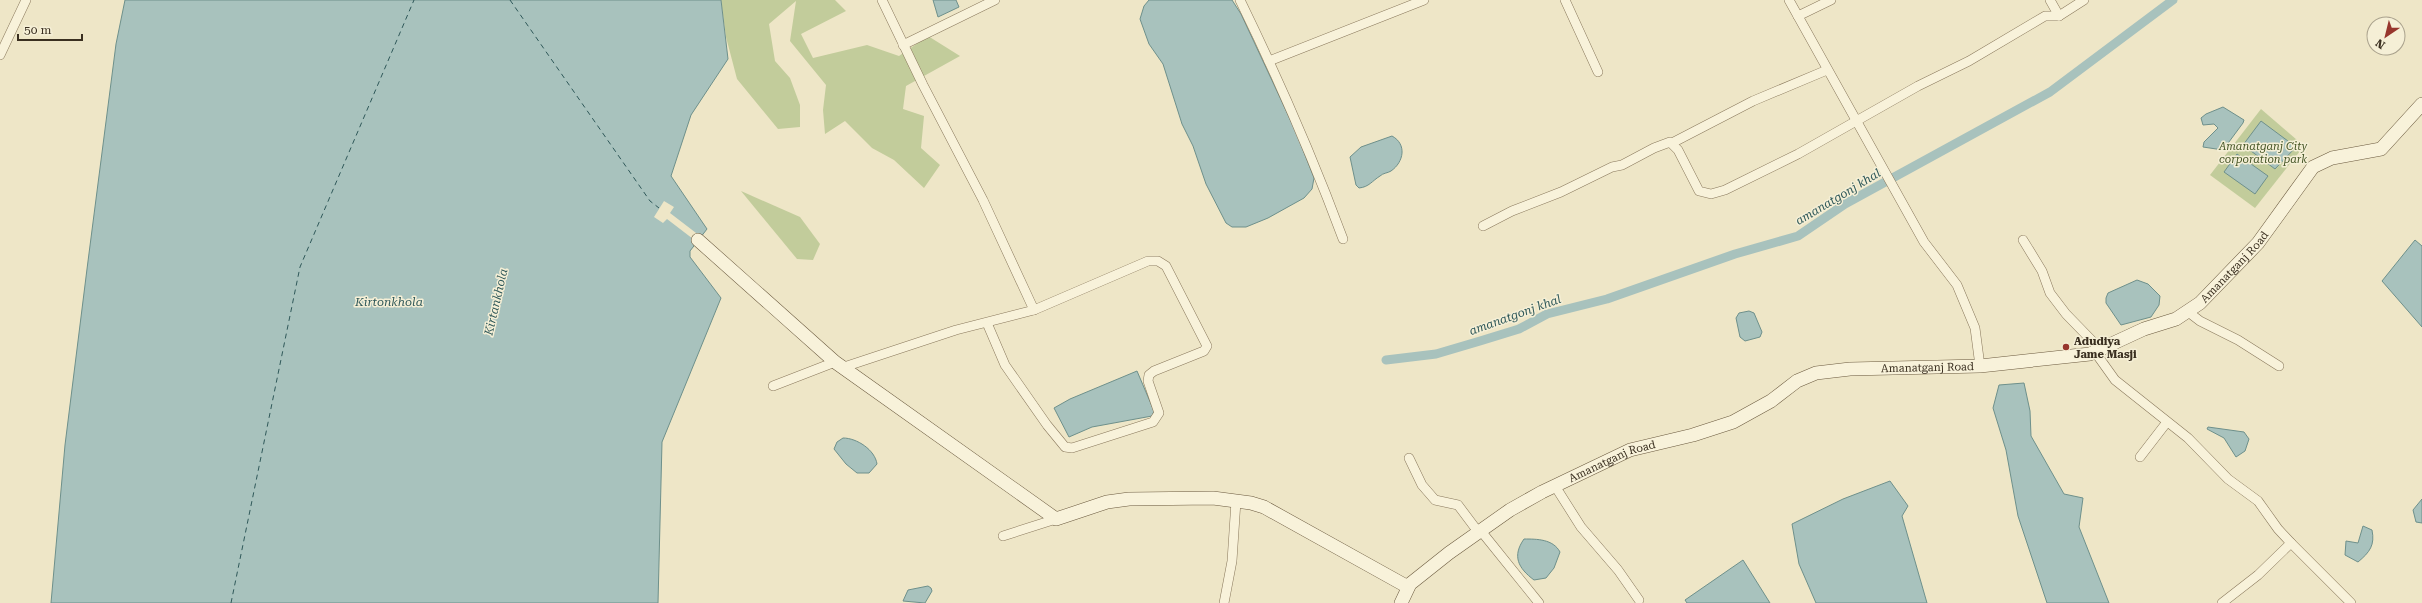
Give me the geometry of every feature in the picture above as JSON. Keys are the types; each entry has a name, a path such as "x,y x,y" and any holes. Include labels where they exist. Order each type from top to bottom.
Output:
{"main road":[{"name":"Amanatganj Road","path":"1401,603 1408,587 1449,553 1510,510 1554,486 1630,450 1693,435 1733,422 1771,401 1797,381 1816,373 1850,368 1980,366 2090,354 2144,329 2176,319 2200,303 2258,243 2313,167 2332,158 2381,149 2422,104"},
{"path":"698,240 839,365 1056,520 1107,502 1129,499 1191,497 1236,501 1264,507 1408,587"}],"street":[{"path":"0,55 26,0"},
{"path":"882,0 903,45 983,200 1034,310"},
{"path":"903,45 994,0"},
{"path":"1240,0 1269,61 1317,172 1343,239"},
{"path":"1269,61 1410,3 1424,0"},
{"path":"1565,0 1598,72"},
{"path":"1789,0 1827,70 1858,120 1898,197 1924,242 1947,271 1966,304 1975,328 1980,366"},
{"path":"1798,16 1830,0"},
{"path":"2050,0 2059,16"},
{"path":"1672,144 1699,191 1711,194 1725,190 1753,174 1798,154 1969,60 2045,16 2059,16 2084,0"},
{"path":"1483,226 1512,212 1561,192 1612,167 1622,165 1654,148 1672,144 1753,101 1827,70"},
{"path":"2023,240 2042,271 2050,293 2097,350 2115,380 2140,398 2203,451 2228,479 2258,501 2278,529 2351,603"},
{"path":"773,386 956,330 1034,310 1148,261 1158,261 1166,266 1207,346 1204,351 1154,371 1148,375 1148,381 1159,413 1152,422 1072,448 1065,447 1047,425 1009,371 987,323"},
{"path":"2187,311 2200,321 2232,336 2279,366"},
{"path":"2140,457 2167,422"},
{"path":"1409,458 1422,485 1435,500 1458,505 1540,603"},
{"path":"1554,486 1581,527 1618,570 1639,600"},
{"path":"1224,603 1232,561 1236,501"},
{"path":"1003,536 1056,520"},
{"path":"2222,603 2258,575 2291,543"}],"green space":[{"path":"721,0 835,0 846,11 801,34 813,58 867,45 899,56 928,36 960,56 906,86 903,109 924,116 921,148 940,165 924,188 894,160 872,148 845,121 825,134 823,110 826,85 790,41 796,1 769,24 775,61 790,78 800,105 800,127 778,129 737,79 726,37"},
{"name":"Amanatganj City corporation park","path":"2261,109 2304,146 2255,208 2210,175"},
{"path":"741,191 800,217 820,244 813,260 797,259"}],"water":[{"name":"Kirtonkhola","path":"125,0 721,0 728,59 691,115 671,176 707,229 690,251 690,257 721,298 662,442 658,603 51,603 65,445 116,44"},
{"path":"933,0 956,0 959,7 938,17"},
{"path":"1149,0 1232,0 1241,14 1296,132 1314,178 1312,189 1304,198 1268,218 1246,227 1232,227 1226,223 1206,184 1193,146 1182,124 1163,64 1149,44 1140,19 1144,6"},
{"path":"2223,107 2244,120 2243,123 2223,150 2203,147 2204,142 2218,128 2214,124 2203,125 2201,118 2206,114"},
{"path":"2261,121 2296,147 2275,169 2243,145"},
{"path":"1392,136 1397,139 1402,148 1399,163 1391,171 1381,175 1368,185 1359,188 1356,185 1350,157 1361,147"},
{"path":"2237,154 2268,176 2255,194 2224,172"},
{"path":"2415,240 2422,246 2422,327 2382,281"},
{"path":"2137,280 2148,284 2160,296 2159,305 2151,317 2121,325 2106,303 2106,298 2108,293"},
{"path":"1749,311 1754,313 1762,332 1760,337 1745,341 1740,337 1736,318 1739,313"},
{"path":"1137,371 1154,411 1152,416 1092,427 1069,437 1054,408 1070,399"},
{"path":"2024,383 2030,411 2031,436 2064,494 2083,498 2079,527 2109,603 2047,603 2018,516 2006,450 1993,408 1999,385"},
{"path":"2208,427 2244,432 2249,439 2245,451 2236,457 2224,438 2207,429"},
{"path":"843,438 854,440 873,454 877,464 869,473 857,473 846,464 834,449 837,442"},
{"path":"1890,481 1908,506 1902,516 1927,603 1816,603 1799,564 1792,524 1843,499"},
{"path":"2422,499 2422,523 2416,522 2413,510"},
{"path":"2363,526 2372,530 2373,540 2371,548 2358,562 2345,555 2346,541 2358,543"},
{"path":"1524,539 1549,542 1553,544 1560,552 1554,568 1546,578 1534,580 1524,571 1518,561 1518,551"},
{"path":"1743,560 1770,603 1687,603 1685,600"},
{"path":"928,586 932,591 925,603 903,601 908,590"}],"pier":[{"path":"664,201 674,207 670,213 700,236 697,242 667,219 663,223 654,217"}],"waterway":[{"name":"amanatgonj khal","path":"1386,360 1436,354 1480,341 1519,329 1547,314 1607,299 1735,254 1798,236 1845,204 2050,92 2173,0"}],"ferry route":[{"path":"231,603 300,267 414,0"},
{"path":"510,0 650,201 659,208"}],"place":[{"name":"Adudiya Jame Masji","path":"2066,347"}],"water label":[{"name":"Kirtankhola","path":"496,302"}]}
